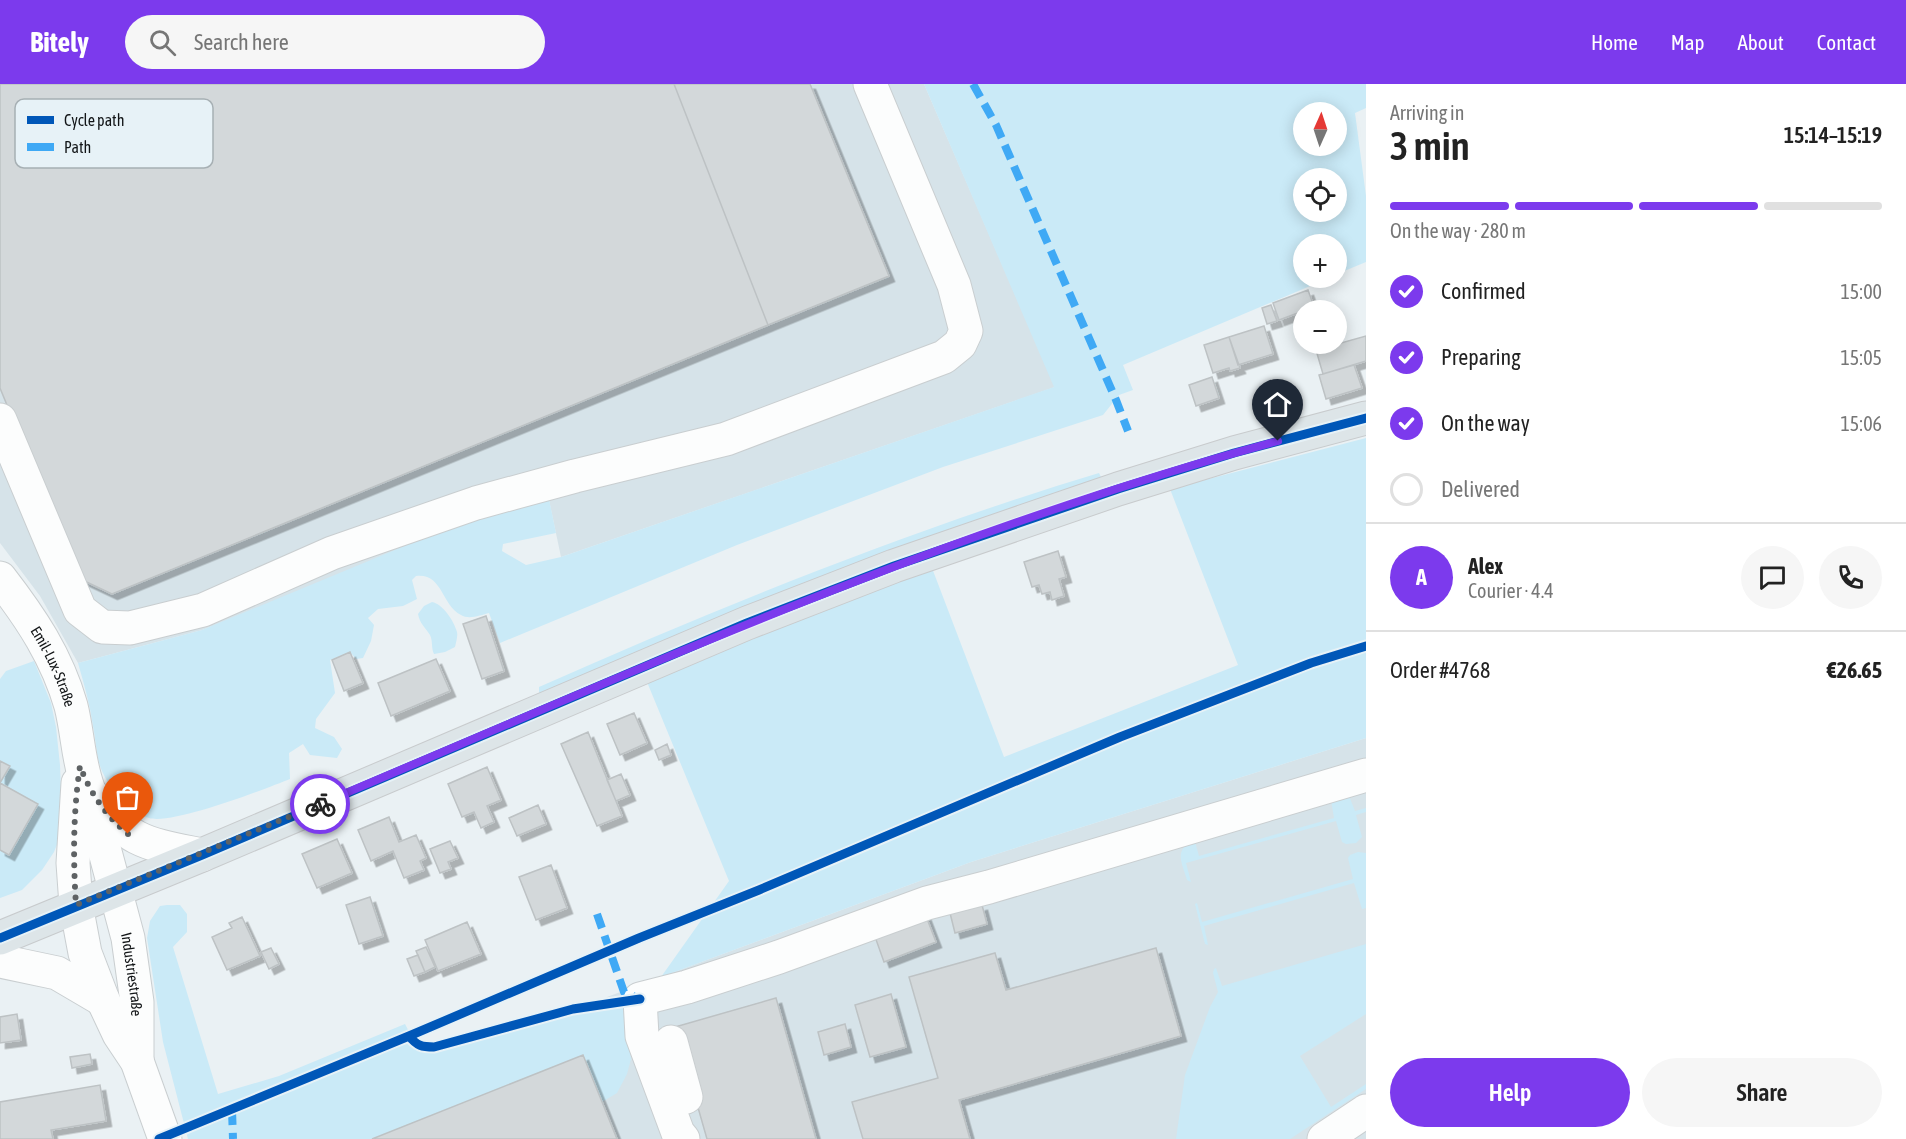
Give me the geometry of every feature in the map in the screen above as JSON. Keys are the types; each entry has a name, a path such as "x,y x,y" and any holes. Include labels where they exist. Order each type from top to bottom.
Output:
{"main road":[{"path":"0,938 202,855 747,623 894,566 1118,489 1234,453 1366,418"}],"street":[{"path":"0,420 81,610 102,627 130,628 203,610 332,553 476,503 726,439 944,357 960,344 966,331 954,285 870,84"},
{"name":"Emil-Lux-Straße","path":"0,578 39,630 56,666 71,708 84,777 114,890"},
{"path":"683,1139 678,1133 642,1036 640,999 687,987 779,957 927,903 989,888 1162,834 1366,775"},
{"name":"Emil-Lux-Straße","path":"84,777 106,813 128,834 167,848 202,855"},
{"name":"Emil-Lux-Straße","path":"76,905 73,863 75,796 84,777"},
{"name":"Industriestraße","path":"114,890 128,938 137,1002 137,1062"},
{"name":"Industriestraße","path":"76,905 85,953 119,1034 137,1062 165,1139"},
{"name":"Industriestraße","path":"0,962 57,973 103,1000"},
{"path":"670,1042 696,1139"},
{"path":"1324,1139 1366,1111"}],"shaded area":[{"path":"0,84 924,84 1055,387 561,557 549,500 202,630 78,663 40,596 0,543"},
{"path":"924,84 1366,84 1366,108 1355,113 1366,196 1366,262 1347,270 1347,234 1293,234 1293,288 1305,288 1123,365 1133,390 1119,395 1103,415 943,467 737,545 500,643 489,613 471,617 461,615 449,604 432,579 416,576 412,580 417,599 403,606 378,609 368,618 374,625 371,641 363,658 356,659 350,652 330,660 335,693 316,719 315,728 334,737 342,749 337,758 310,755 303,744 289,753 290,779 219,805 161,819 141,815 127,806 110,786 102,771 97,755 89,702 78,663 202,630 460,523 549,499 556,533 503,544 502,551 526,565 561,557 1054,387"},
{"path":"1366,438 1366,738 971,862 661,977 729,881 647,682 793,621 932,568 1004,757 1238,665 1170,489"},
{"path":"1099,473 1101,477 888,552 539,693 539,687 816,571 956,520"},
{"path":"432,602 448,614 457,634 455,647 434,654 430,635 421,623 418,614 424,606"},
{"path":"34,661 51,703 56,727 62,817 60,837 54,852 42,870 22,890 0,898 0,679 6,671"},
{"path":"1366,738 1366,1139 271,1139 419,1051 433,1052 456,1047 568,1015 604,1008 607,997 971,862"},
{"path":"1349,796 1355,811 1366,808 1366,812 1356,815 1362,837 1356,843 1342,842 1336,821 1186,863 1191,882 1187,880 1181,862 1181,852 1194,838 1199,856 1334,818 1331,800"},
{"path":"1358,852 1366,853 1366,908 1362,909 1354,883 1204,926 1208,945 1205,944 1195,904 1197,903 1202,922 1353,879 1348,858"},
{"path":"180,905 187,914 187,932 173,947 218,1094 279,1076 405,1024 419,1051 433,1052 568,1015 618,1006 629,1008 627,1032 631,1059 627,1074 617,1093 602,1102 583,1055 372,1139 188,1139 163,1042 147,938 150,921 160,906"},
{"path":"1366,944 1366,1014 1300,1056 1331,1107 1366,1084 1366,1089 1290,1139 1176,1139 1185,1075 1210,1007 1218,992 1214,969 1216,968 1222,986"}],"building":[{"path":"0,84 674,84 768,325 112,594 78,578 0,388"},
{"path":"674,84 810,84 889,276 768,325"},
{"path":"1308,290 1312,300 1293,300 1293,315 1279,320 1273,303"},
{"path":"1271,305 1277,321 1267,324 1262,308"},
{"path":"1264,326 1273,354 1238,365 1229,337"},
{"path":"1366,336 1366,361 1323,374 1317,354 1347,354 1347,341"},
{"path":"1229,337 1240,368 1230,371 1229,368 1213,373 1204,345"},
{"path":"1354,365 1362,388 1326,399 1319,375"},
{"path":"1212,377 1219,398 1196,406 1189,385"},
{"path":"1058,551 1066,577 1059,579 1064,596 1052,600 1050,592 1042,594 1039,585 1032,587 1024,562"},
{"path":"486,616 504,671 482,679 463,624"},
{"path":"350,652 363,683 344,691 332,660"},
{"path":"436,659 450,691 391,716 378,683"},
{"path":"634,713 647,743 620,755 607,724"},
{"path":"588,732 622,816 597,826 561,744"},
{"path":"667,744 671,755 659,760 655,750"},
{"path":"0,761 10,766 0,783"},
{"path":"487,767 501,800 487,806 494,822 481,828 474,812 462,817 448,784"},
{"path":"621,774 630,795 616,801 607,780"},
{"path":"0,783 38,804 9,855 0,850"},
{"path":"538,805 546,824 517,836 509,818"},
{"path":"389,817 399,842 416,835 426,858 420,861 424,870 404,878 393,851 371,861 358,830"},
{"path":"337,839 352,873 317,888 302,854"},
{"path":"450,841 458,858 448,862 451,869 440,873 430,849"},
{"path":"551,865 567,908 536,920 519,877"},
{"path":"370,897 383,936 359,944 346,905"},
{"path":"982,905 987,924 955,933 950,913"},
{"path":"924,911 936,942 884,962 873,931"},
{"path":"242,917 260,956 227,970 212,937 232,928 229,923"},
{"path":"467,922 481,954 438,971 425,940"},
{"path":"426,947 435,967 425,972 416,951"},
{"path":"271,948 279,964 269,969 261,952"},
{"path":"1156,948 1181,1036 959,1100 970,1139 863,1139 852,1102 938,1078 909,977 995,953 1006,990"},
{"path":"418,955 425,972 414,976 407,959"},
{"path":"891,994 906,1047 870,1057 855,1005"},
{"path":"776,998 816,1139 707,1139 675,1027"},
{"path":"17,1014 21,1040 0,1043 0,1017"},
{"path":"845,1024 851,1047 824,1055 818,1032"},
{"path":"90,1054 92,1064 72,1068 70,1057"},
{"path":"583,1055 617,1139 372,1139"},
{"path":"100,1085 106,1121 51,1130 53,1139 0,1139 0,1102"}],"marked path":[{"path":"973,84 996,125 1128,431"},
{"path":"597,914 624,992 637,998"},
{"path":"232,1110 233,1139"}],"cycle path":[{"path":"0,938 202,855 747,623 894,566 1118,489 1234,453 1366,418"},
{"path":"159,1139 759,890 1120,737 1311,663 1366,646"},
{"path":"409,1036 420,1045 434,1047 573,1009 640,999"}],"way so far":[{"path":"128,834 106,813 88,788 80,766 75,796 73,863 76,905 202,855 320,804"}],"route":[{"path":"320,804 747,623 894,566 1118,489 1278,441"}]}
